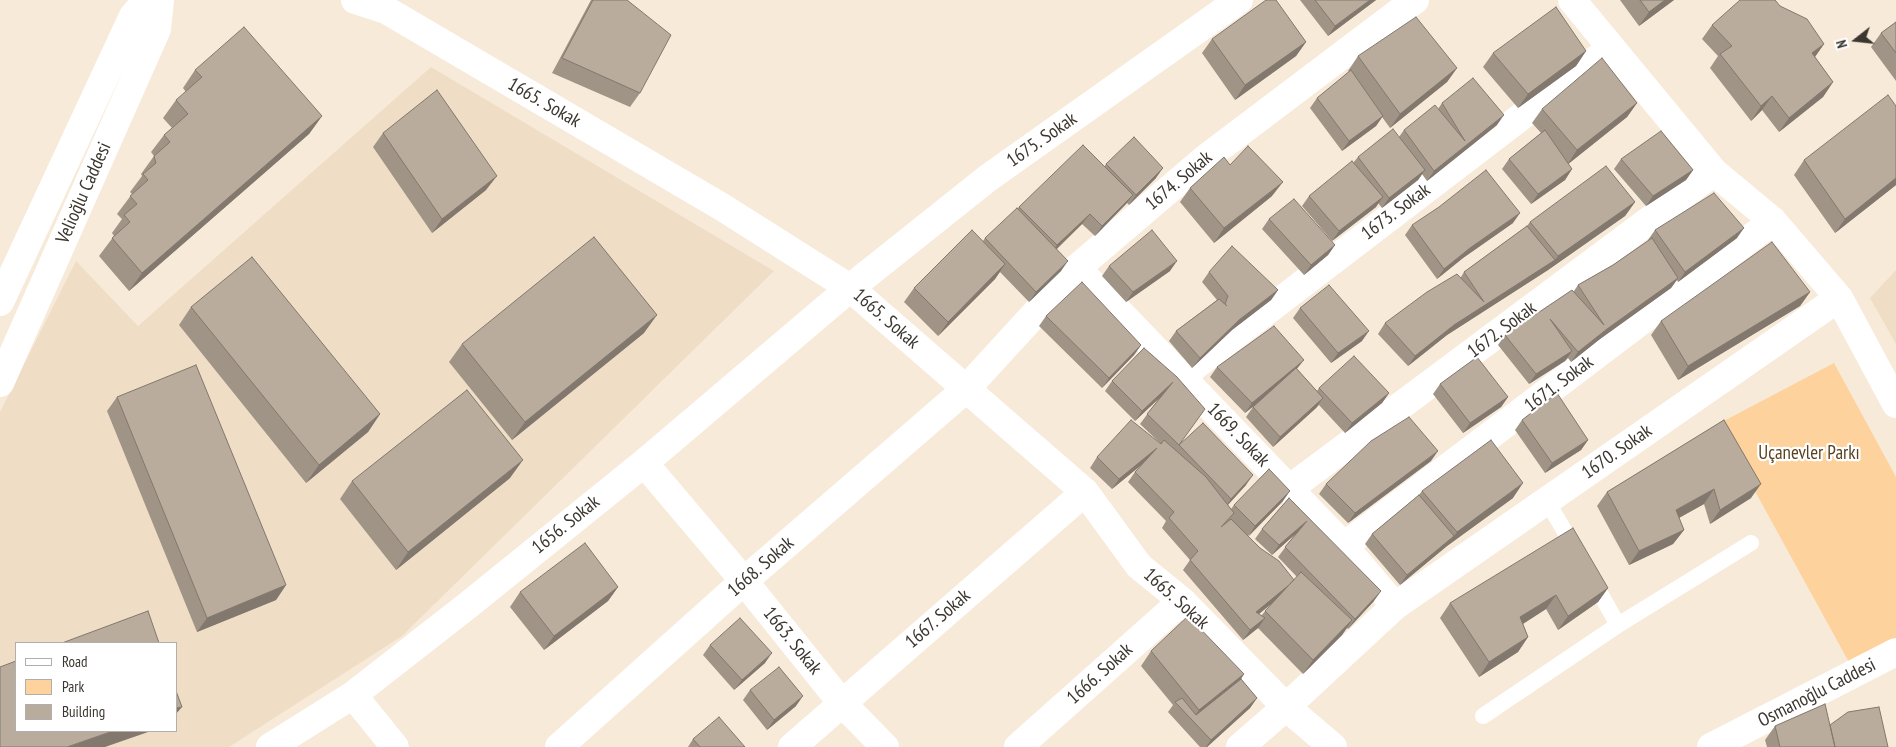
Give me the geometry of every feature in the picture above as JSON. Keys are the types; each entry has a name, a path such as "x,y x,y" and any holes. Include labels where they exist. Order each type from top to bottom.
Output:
{"street":[{"name":"Velioğlu Caddesi","path":"0,302 133,16 147,0"},
{"name":"Velioğlu Caddesi","path":"0,383 157,29 160,0"},
{"name":"1665. Sokak","path":"355,0 390,3 850,288 1085,492 1139,566 1182,601 1286,707 1334,747"},
{"name":"1675. Sokak","path":"850,288 988,178 1239,0"},
{"name":"1674. Sokak","path":"966,389 1077,268 1206,158 1416,0"},
{"path":"1572,0 1714,172 1773,222 1839,298 1896,404"},
{"name":"1673. Sokak","path":"1182,376 1611,48"},
{"name":"1672. Sokak","path":"1290,489 1714,172"},
{"name":"1671. Sokak","path":"1344,546 1773,222"},
{"name":"1669. Sokak","path":"1077,268 1344,546 1396,606"},
{"name":"1656. Sokak","path":"270,747 353,695 467,606 644,463 850,288"},
{"name":"1670. Sokak","path":"1240,747 1396,606 1839,298"},
{"name":"1668. Sokak","path":"559,747 744,581 966,389"},
{"name":"1663. Sokak","path":"644,463 744,581 841,702 885,747"},
{"name":"1667. Sokak","path":"792,747 841,702 1085,492"},
{"name":"1666. Sokak","path":"1018,747 1182,601"},
{"name":"Osmanoğlu Caddesi","path":"1711,747 1751,738 1896,652"},
{"path":"353,695 395,747"}],"lane":[{"path":"1547,501 1618,625"},
{"path":"1483,716 1618,625 1751,543"}],"shaded area":[{"path":"431,67 774,271 402,636 229,747 0,747 0,412 76,261 138,326"},
{"path":"1896,270 1896,344 1870,298"}],"green space":[{"name":"Uçanevler Parkı","path":"1834,363 1896,477 1896,641 1850,664 1718,424"}],"building":[{"path":"593,0 627,0 671,35 640,93 562,58"},
{"path":"1266,0 1276,0 1306,42 1245,85 1212,39"},
{"path":"1315,0 1370,0 1335,26"},
{"path":"1640,0 1665,0 1649,12"},
{"path":"1740,0 1775,0 1780,6 1807,19 1824,44 1812,53 1833,82 1789,118 1772,96 1761,106 1720,54 1732,46 1712,25"},
{"path":"1556,7 1586,51 1528,94 1493,53"},
{"path":"1416,17 1457,68 1400,114 1358,56"},
{"path":"1896,22 1896,53 1881,33"},
{"path":"244,27 322,116 142,273 112,238 130,222 124,215 137,204 130,196 148,180 143,174 156,163 154,156 170,142 164,135 188,114 176,100 202,77 195,70"},
{"path":"1602,58 1637,103 1577,150 1542,109"},
{"path":"1351,70 1383,116 1349,141 1317,98"},
{"path":"1473,78 1504,115 1434,171 1404,130 1435,105 1465,141 1442,103"},
{"path":"437,90 497,176 442,219 383,133"},
{"path":"1888,95 1896,106 1896,178 1845,219 1804,160"},
{"path":"1393,129 1425,170 1389,198 1358,157"},
{"path":"1545,130 1572,169 1538,194 1509,159"},
{"path":"1661,131 1693,170 1653,196 1621,159"},
{"path":"1134,137 1163,168 1136,195 1106,164"},
{"path":"1083,145 1133,195 1102,226 1090,214 1057,245 1019,207"},
{"path":"1248,146 1283,182 1224,228 1190,188 1224,157 1230,165"},
{"path":"1352,161 1383,197 1339,231 1309,196"},
{"path":"1606,166 1635,202 1558,256 1530,222"},
{"path":"1486,170 1520,213 1444,269 1412,225 1439,207"},
{"path":"1714,193 1744,228 1685,272 1655,230"},
{"path":"1294,199 1335,245 1311,265 1269,219"},
{"path":"1017,208 1068,261 1036,292 985,238"},
{"path":"1527,226 1555,260 1454,325 1415,356 1385,323 1427,292 1457,274 1484,302 1464,272"},
{"path":"972,230 1005,264 948,322 914,288"},
{"path":"1152,230 1177,261 1133,292 1109,266"},
{"path":"594,237 657,315 525,422 462,344"},
{"path":"1652,238 1678,278 1578,352 1550,319 1572,351 1536,374 1505,335 1572,290 1604,325 1578,285 1613,265"},
{"path":"1772,242 1810,292 1688,366 1661,321"},
{"path":"1232,246 1278,290 1239,320 1200,358 1176,331 1219,299 1227,306 1225,304 1228,296 1209,272"},
{"path":"252,257 380,414 319,465 191,307"},
{"path":"1082,282 1141,345 1109,378 1046,316"},
{"path":"1329,285 1369,331 1338,353 1300,308"},
{"path":"1274,326 1304,360 1252,403 1217,367"},
{"path":"1144,348 1177,377 1205,409 1179,445 1147,414 1173,382 1142,411 1112,381"},
{"path":"1354,356 1389,393 1352,423 1319,388"},
{"path":"1477,357 1508,397 1470,423 1440,384"},
{"path":"196,365 286,585 207,618 117,397"},
{"path":"1296,368 1323,398 1280,437 1253,407"},
{"path":"467,390 523,460 408,552 352,481"},
{"path":"1557,393 1588,440 1552,463 1522,420"},
{"path":"1409,417 1438,451 1355,513 1326,484 1371,441"},
{"path":"1131,420 1161,444 1164,440 1206,477 1234,513 1221,527 1231,519 1260,548 1279,561 1294,580 1256,612 1265,618 1250,630 1190,560 1198,551 1169,518 1174,512 1135,472 1157,448 1119,479 1097,457"},
{"path":"1724,420 1761,484 1720,510 1714,489 1676,510 1684,530 1639,551 1607,492"},
{"path":"1203,423 1253,475 1231,499 1179,445"},
{"path":"1491,440 1523,483 1457,532 1422,491"},
{"path":"1269,469 1290,491 1255,526 1234,505"},
{"path":"1419,495 1454,536 1407,575 1372,534"},
{"path":"1289,498 1381,591 1355,619 1285,547 1307,521 1279,545 1262,529"},
{"path":"1573,528 1608,588 1568,616 1556,595 1520,617 1528,637 1489,662 1450,603"},
{"path":"585,543 618,587 554,636 520,592"},
{"path":"1301,572 1352,620 1313,660 1265,611"},
{"path":"148,611 159,642 65,642"},
{"path":"1188,616 1244,674 1199,710 1151,651"},
{"path":"740,618 772,653 742,680 710,645"},
{"path":"15,661 15,732 110,732 67,747 0,747 0,667"},
{"path":"779,667 803,696 774,720 750,690"},
{"path":"1241,679 1257,698 1211,740 1175,702 1182,698 1196,715"},
{"path":"178,696 182,707 178,708"},
{"path":"1825,704 1835,747 1780,747 1775,726"},
{"path":"1879,707 1888,747 1835,747 1830,725 1848,712"},
{"path":"719,717 745,747 700,747 693,739"}]}
